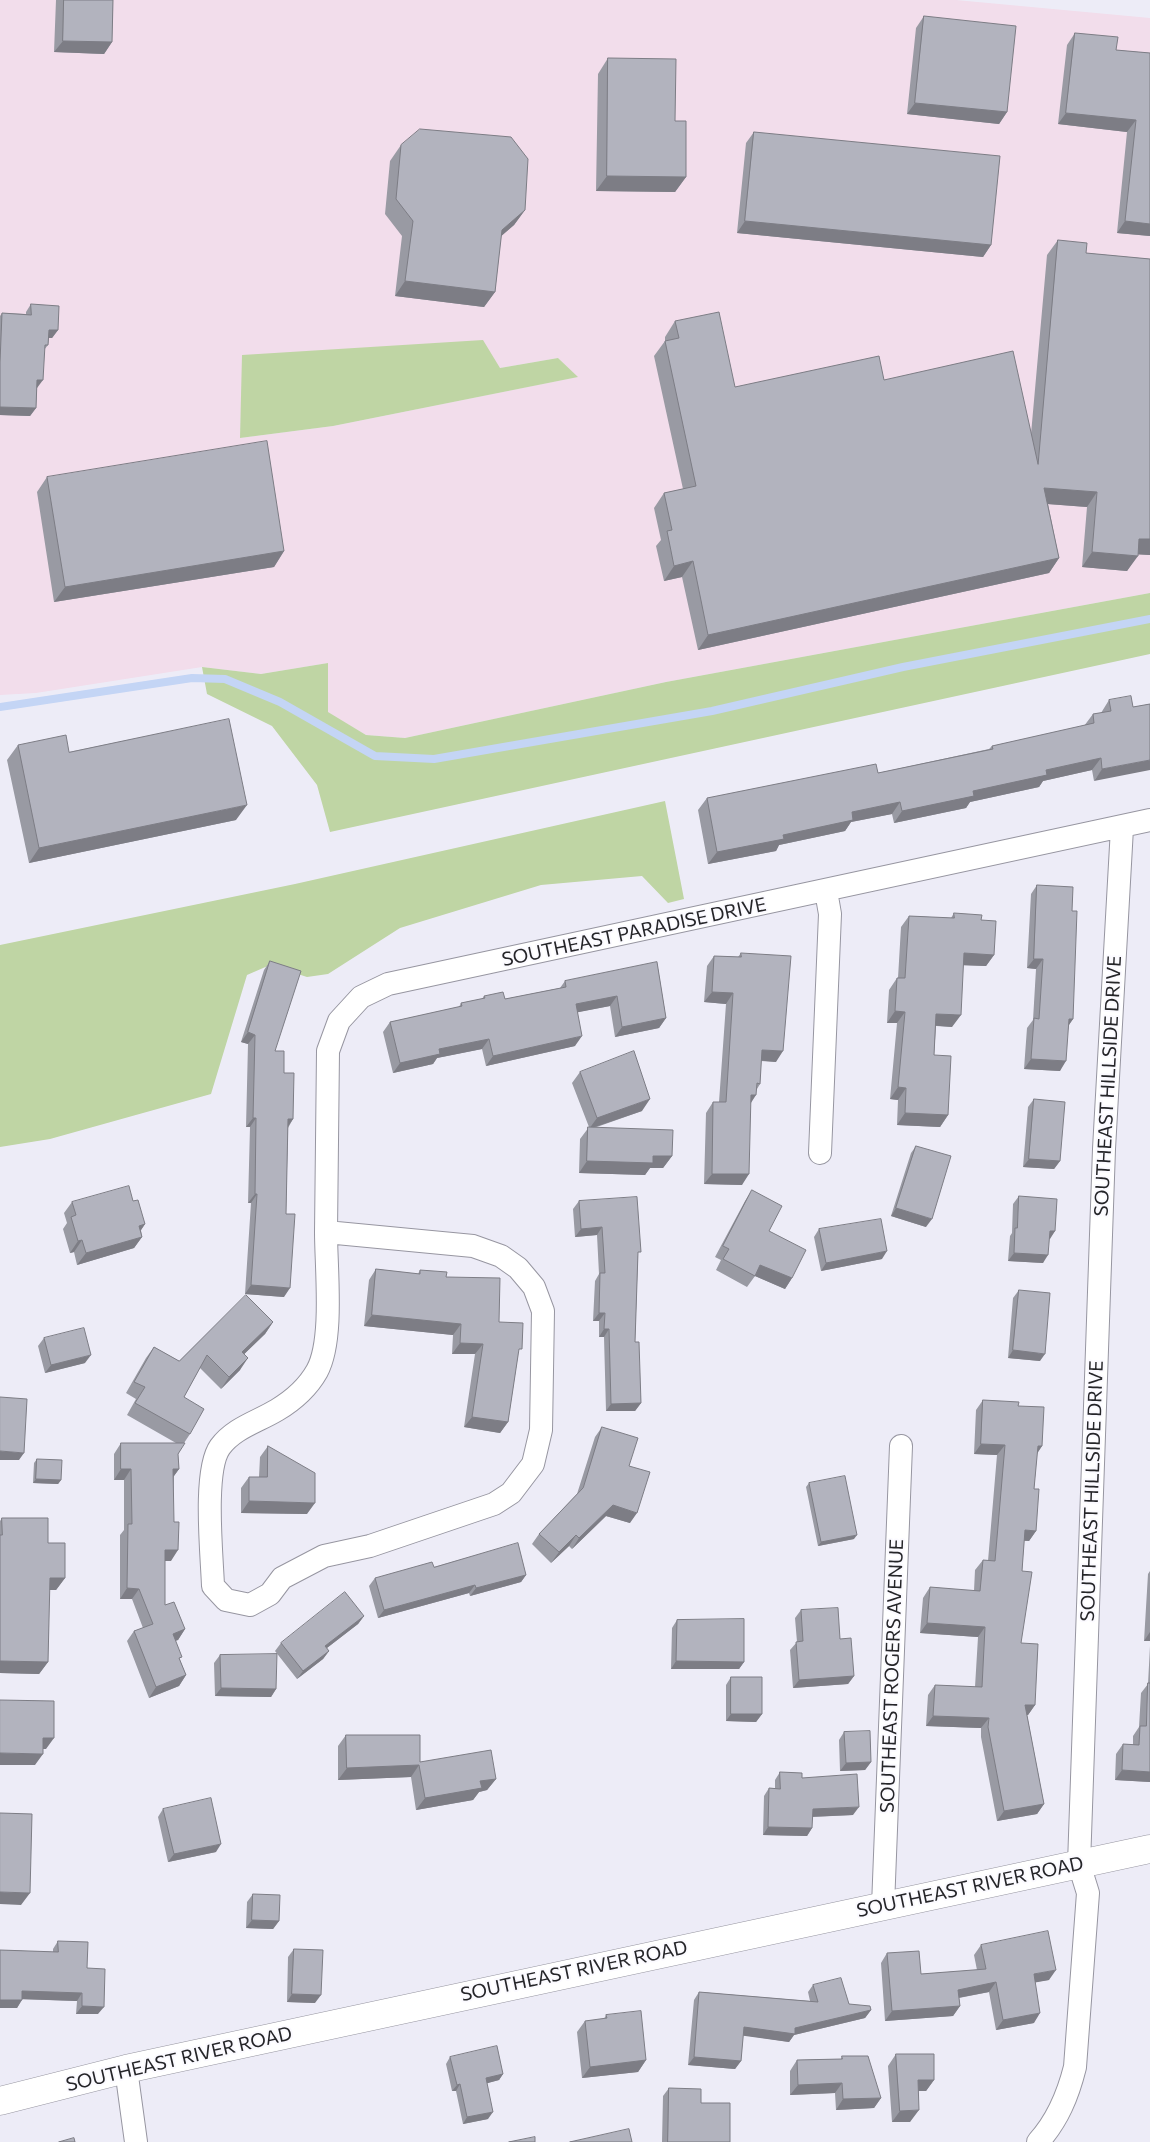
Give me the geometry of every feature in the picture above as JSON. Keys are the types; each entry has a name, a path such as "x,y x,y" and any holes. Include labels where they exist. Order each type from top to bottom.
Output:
{"street":[{"name":"SOUTHEAST PARADISE DRIVE","path":"326,1232 473,1246 498,1254 518,1268 534,1287 543,1311 542,1430 533,1464 511,1493 494,1504 370,1546 324,1556 282,1578 270,1594 250,1605 226,1600 213,1586 210,1482 219,1448 236,1431 277,1410 308,1386 318,1370 327,1338 326,1232 328,1051 339,1021 361,998 388,984 1122,828 1150,820"},
{"name":"SOUTHEAST HILLSIDE DRIVE","path":"1038,2142 1060,2112 1069,2090 1075,2066 1088,1893 1079,1864 1104,1148 1122,828"},
{"path":"820,1153 830,914 826,891"},
{"name":"SOUTHEAST ROGERS AVENUE","path":"883,1906 901,1446"},
{"name":"SOUTHEAST RIVER ROAD","path":"0,2101 126,2069 1150,1849"},
{"path":"126,2069 136,2142"}],"shaded area":[{"path":"0,0 956,0 1150,18 1150,593 666,682 405,738 366,735 327,712 328,663 261,674 202,667 36,693 0,695","holes":["243,355 500,368 558,358 577,377 333,426 240,438"]}],"green space":[{"path":"483,340 500,368 558,358 578,377 333,426 240,438 242,355"},
{"path":"1150,593 1150,654 330,832 317,785 272,726 207,694 202,667 261,674 328,663 328,712 366,735 405,738 666,682"},
{"path":"665,801 684,899 668,903 642,876 541,885 400,928 328,974 307,977 270,965 247,975 211,1094 50,1139 0,1147 0,945 295,884"}],"building":[{"path":"64,0 113,0 112,42 63,41"},
{"path":"924,16 1016,26 1007,112 915,103"},
{"path":"1075,33 1118,37 1116,50 1150,53 1150,224 1125,221 1136,120 1066,113"},
{"path":"608,58 676,59 675,121 686,121 686,177 607,176"},
{"path":"420,129 511,137 528,159 525,210 502,230 495,292 405,281 413,221 396,199 401,145"},
{"path":"754,132 1000,156 991,245 745,221"},
{"path":"1058,240 1087,243 1086,253 1150,259 1150,539 1139,539 1138,556 1092,552 1097,492 1044,488 1059,558 708,635 693,561 674,566 667,531 672,530 664,493 696,486 665,341 679,338 675,321 719,312 735,387 879,356 884,380 1013,351 1038,464"},
{"path":"31,304 59,306 58,330 49,330 48,345 45,345 43,380 37,380 36,408 0,407 2,313 31,315"},
{"path":"267,441 284,551 65,587 47,477"},
{"path":"1131,696 1133,707 1150,704 1150,760 1102,769 1101,758 1046,770 1047,775 973,791 974,796 902,811 900,802 852,812 853,820 783,835 784,839 717,852 707,798 876,764 878,773 993,749 992,746 1094,723 1093,714 1111,711 1109,700"},
{"path":"229,719 247,805 39,848 18,745 66,735 69,752"},
{"path":"1037,885 1073,887 1072,911 1077,911 1073,1019 1069,1019 1066,1061 1031,1059 1034,1018 1039,1019 1043,959 1034,959"},
{"path":"954,913 982,915 981,920 996,921 994,955 964,953 961,1015 936,1014 934,1055 951,1056 948,1115 905,1113 906,1088 898,1087 905,1012 895,1011 897,978 905,978 909,916 954,918"},
{"path":"741,953 791,956 783,1051 762,1050 760,1084 757,1083 756,1095 751,1095 749,1174 712,1174 713,1102 726,1102 733,993 712,992 714,956 741,957"},
{"path":"270,961 301,971 275,1051 284,1051 284,1073 294,1073 293,1119 288,1119 286,1214 295,1214 290,1288 251,1285 257,1194 255,1194 256,1118 253,1118 255,1035 248,1032"},
{"path":"657,962 666,1018 622,1027 617,996 576,1004 582,1036 493,1056 489,1039 439,1049 440,1054 400,1063 390,1022 462,1006 461,1003 485,998 484,996 503,992 505,999 566,987 565,981"},
{"path":"634,1051 650,1099 597,1118 580,1072"},
{"path":"1034,1099 1065,1102 1060,1161 1029,1159"},
{"path":"588,1127 673,1130 672,1156 653,1156 653,1163 587,1161"},
{"path":"916,1146 951,1156 932,1219 896,1208"},
{"path":"129,1186 133,1201 138,1200 145,1224 139,1226 142,1237 86,1253 82,1240 78,1241 71,1217 76,1215 72,1202"},
{"path":"752,1190 782,1206 769,1231 806,1250 792,1278 760,1265 755,1276 723,1259 729,1249 723,1246"},
{"path":"1019,1196 1057,1199 1055,1231 1050,1231 1048,1255 1014,1253"},
{"path":"637,1197 641,1252 638,1252 635,1342 639,1342 641,1403 611,1404 609,1329 604,1329 605,1313 599,1313 600,1273 605,1273 602,1227 581,1229 579,1201"},
{"path":"881,1219 887,1251 826,1263 819,1229"},
{"path":"376,1269 420,1274 420,1270 447,1272 446,1277 500,1278 499,1322 523,1323 522,1349 519,1349 508,1422 472,1417 483,1344 460,1343 461,1324 372,1315"},
{"path":"1019,1290 1050,1293 1045,1354 1013,1350"},
{"path":"246,1295 273,1322 242,1352 248,1358 229,1377 207,1355 184,1397 204,1409 190,1434 135,1403 145,1387 134,1382 154,1347 179,1361"},
{"path":"84,1328 91,1355 51,1365 44,1338"},
{"path":"0,1397 27,1399 24,1453 0,1451"},
{"path":"983,1400 1019,1402 1018,1406 1044,1407 1042,1446 1038,1446 1034,1489 1039,1489 1036,1531 1025,1530 1022,1571 1032,1572 1021,1643 1038,1644 1035,1705 1025,1705 1044,1804 1004,1811 988,1727 989,1718 933,1716 935,1685 982,1687 985,1627 927,1623 930,1587 980,1591 983,1560 995,1561 1005,1445 981,1444"},
{"path":"602,1427 638,1438 629,1466 650,1472 637,1513 613,1505 579,1538 576,1535 559,1552 539,1534 583,1488"},
{"path":"121,1443 185,1443 178,1454 179,1469 173,1469 174,1522 179,1522 178,1550 165,1550 165,1605 174,1602 185,1629 173,1634 182,1657 179,1658 186,1675 156,1687 134,1631 153,1624 139,1589 127,1588 128,1524 132,1524 131,1469 121,1469"},
{"path":"268,1446 315,1473 315,1503 249,1501 249,1477 267,1477"},
{"path":"37,1459 62,1460 61,1480 36,1479"},
{"path":"845,1476 857,1535 821,1542 809,1483"},
{"path":"2,1518 48,1518 48,1543 65,1543 65,1578 50,1578 48,1662 0,1661 0,1535 2,1535"},
{"path":"518,1543 526,1575 476,1588 475,1585 384,1610 375,1578 432,1562 434,1567"},
{"path":"345,1592 364,1616 325,1646 329,1651 303,1671 281,1643"},
{"path":"838,1608 840,1639 851,1638 854,1676 799,1680 796,1642 803,1641 801,1610"},
{"path":"744,1619 744,1662 676,1661 677,1620"},
{"path":"277,1654 276,1689 221,1688 220,1655"},
{"path":"731,1677 762,1677 762,1714 731,1714"},
{"path":"1148,1683 1150,1683 1150,1772 1122,1770 1123,1744 1139,1745 1140,1726 1146,1726"},
{"path":"0,1700 54,1701 54,1738 43,1738 43,1754 0,1753"},
{"path":"870,1731 871,1762 846,1763 844,1732"},
{"path":"346,1735 420,1735 420,1762 491,1750 496,1779 480,1781 482,1788 425,1798 419,1765 347,1768"},
{"path":"780,1772 802,1773 802,1778 857,1774 859,1807 813,1809 812,1828 768,1827 769,1788 780,1789"},
{"path":"211,1798 221,1844 174,1854 163,1809"},
{"path":"0,1813 32,1814 30,1893 0,1892"},
{"path":"253,1894 280,1895 279,1921 252,1920"},
{"path":"1048,1931 1056,1970 1034,1974 1040,2013 1003,2020 996,1982 958,1990 960,2006 892,2011 887,1953 919,1951 921,1974 986,1969 981,1945"},
{"path":"58,1941 88,1942 87,1968 105,1969 104,2007 82,2006 82,1993 22,1991 22,2000 0,2000 0,1950 58,1952"},
{"path":"294,1949 323,1950 321,1995 292,1994"},
{"path":"841,1978 849,2004 870,2006 871,2010 795,2028 795,2034 744,2027 741,2061 694,2057 699,1992 818,2002 813,1985"},
{"path":"641,2011 646,2060 590,2067 585,2021 607,2018 606,2015"},
{"path":"497,2046 503,2074 486,2078 493,2112 467,2117 460,2084 457,2085 450,2057"},
{"path":"896,2054 934,2054 934,2080 918,2080 919,2110 900,2111"},
{"path":"842,2056 868,2056 881,2098 843,2099 842,2083 798,2085 797,2060 842,2059"},
{"path":"669,2088 701,2089 701,2103 730,2103 730,2142 668,2142"},
{"path":"629,2129 632,2142 570,2142"},
{"path":"535,2137 535,2142 509,2142"},
{"path":"74,2138 75,2142 59,2142"}],"waterway":[{"path":"0,707 192,678 225,679 280,702 375,756 434,759 712,711 903,667 1150,619"}]}
